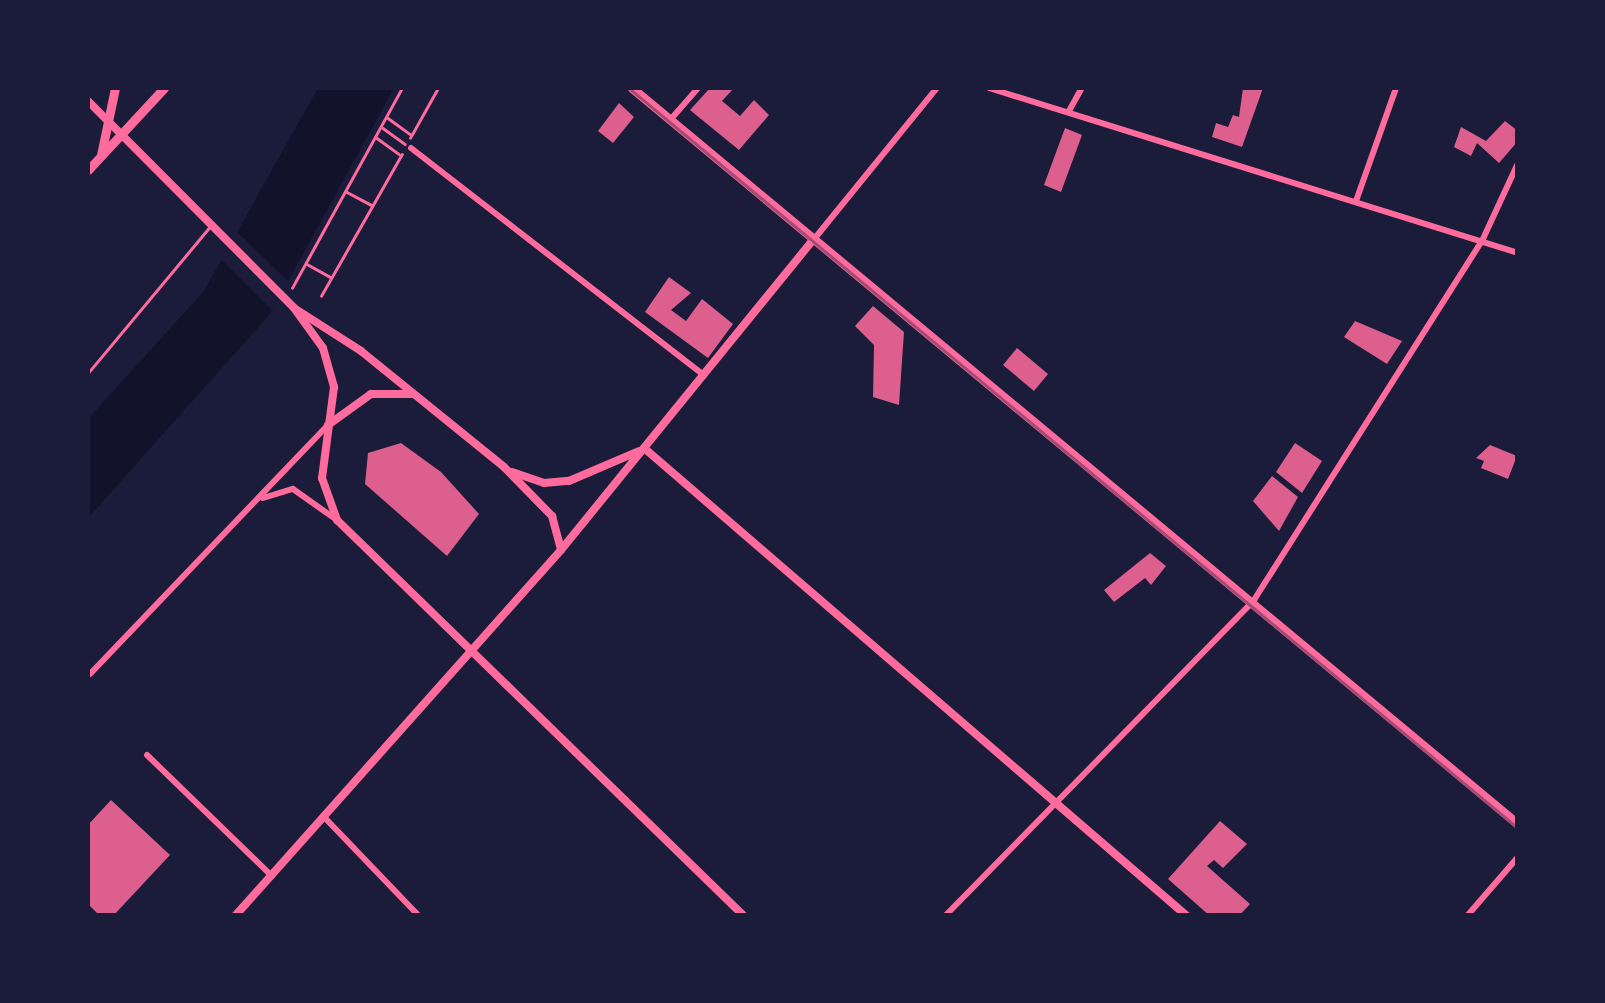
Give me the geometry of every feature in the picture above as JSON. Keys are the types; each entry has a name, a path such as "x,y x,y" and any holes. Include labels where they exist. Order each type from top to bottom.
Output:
{"main road":[{"path":"100,158 115,88"},
{"path":"88,170 164,88"},
{"path":"632,88 1518,824"}],"street":[{"path":"671,119 698,88"},
{"path":"236,916 561,550 937,88"},
{"path":"989,88 1518,252"},
{"path":"1069,110 1082,88"},
{"path":"1356,201 1396,88"},
{"path":"88,100 120,137 294,308 418,395 504,467 552,516 561,550"},
{"path":"411,148 705,376"},
{"path":"944,916 1252,602 1482,241 1518,162"},
{"path":"294,308 330,364 334,387 322,478 337,520"},
{"path":"90,674 327,426 371,394 418,395"},
{"path":"504,467 556,483 606,469 644,448"},
{"path":"644,448 1186,916"},
{"path":"258,501 294,489 337,520 475,648 744,916"},
{"path":"147,755 273,877"},
{"path":"326,819 419,916"},
{"path":"1467,916 1518,857"}],"lane":[{"path":"88,373 210,226"}],"path":[{"path":"292,288 402,88"},
{"path":"321,296 438,88"},
{"path":"387,117 412,136"},
{"path":"382,127 400,140"},
{"path":"376,137 401,155"},
{"path":"346,192 372,206"},
{"path":"306,263 332,278"}],"shaded area":[{"path":"318,88 394,88 270,314 88,518 88,419 204,291"}],"pier":[{"path":"235,230 291,284 272,310 217,255"}],"building":[{"path":"710,88 734,88 722,101 740,116 754,100 769,115 739,150 690,110"},
{"path":"1243,88 1263,88 1242,147 1212,137 1216,123 1228,127 1233,115 1239,117"},
{"path":"619,103 634,117 613,143 598,131"},
{"path":"1505,121 1518,131 1518,141 1499,163 1477,143 1471,156 1454,147 1461,127 1486,141"},
{"path":"1065,128 1082,135 1061,192 1044,185"},
{"path":"669,277 691,293 671,310 686,321 702,299 733,324 708,358 645,312"},
{"path":"873,306 904,332 899,405 873,397 874,345 855,326"},
{"path":"1355,321 1402,341 1387,364 1344,337"},
{"path":"1017,348 1048,374 1034,391 1003,365"},
{"path":"401,443 441,472 479,514 447,556 365,484 368,453"},
{"path":"1295,443 1322,461 1302,493 1276,472"},
{"path":"1490,445 1517,456 1508,479 1481,468 1484,461 1476,458"},
{"path":"1272,476 1298,497 1279,531 1253,501"},
{"path":"1150,553 1166,566 1151,585 1145,578 1114,602 1104,590"},
{"path":"111,800 170,855 113,916 100,916 88,904 88,825"},
{"path":"1220,821 1247,844 1223,868 1214,860 1207,866 1250,904 1239,916 1210,916 1168,879"}],"tram line":[{"path":"629,88 1518,828"}]}
